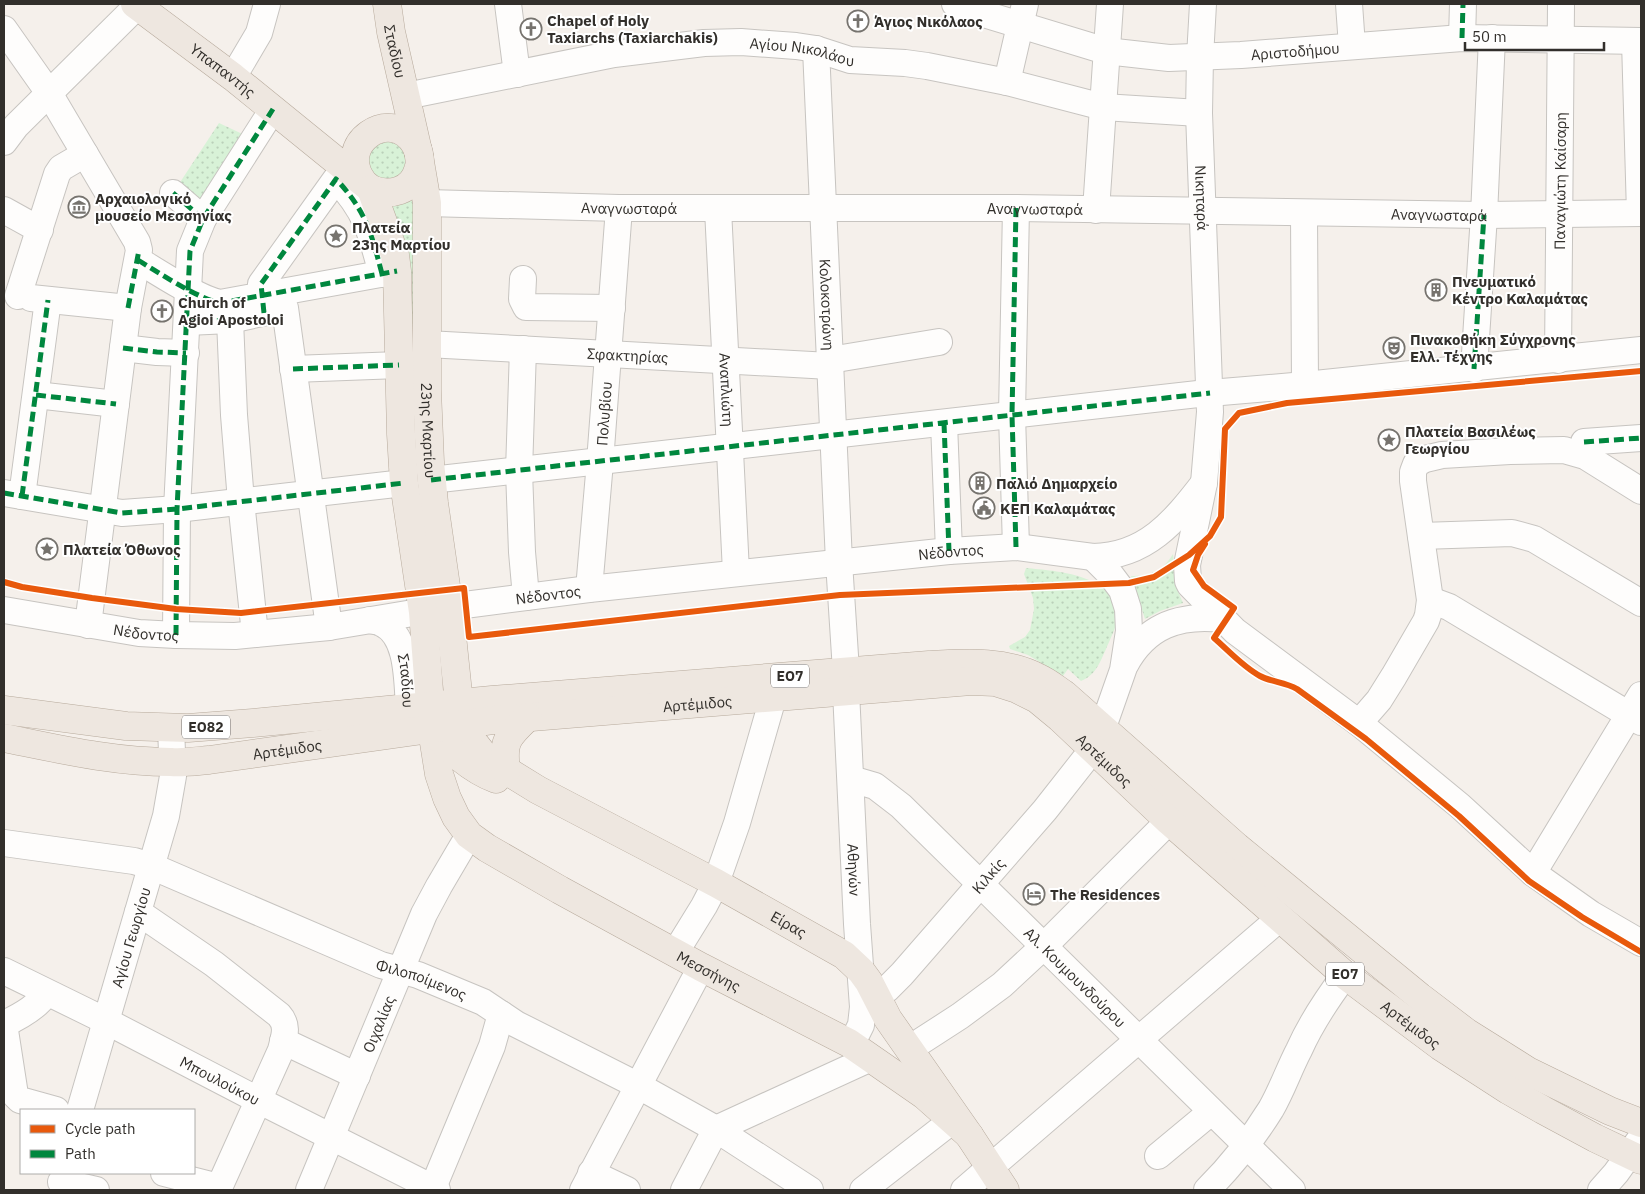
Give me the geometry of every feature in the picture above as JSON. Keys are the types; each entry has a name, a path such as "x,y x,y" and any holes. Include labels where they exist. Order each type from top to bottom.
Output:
{"main road":[{"name":"Σταδίου","path":"387,4 391,32 406,96"},
{"name":"Υπαπαντής","path":"140,6 233,77 367,186"},
{"path":"308,138 347,138 371,133 389,128 398,130 411,138 419,153 418,171 406,187 391,193 381,192 367,186 356,170 355,155 361,142 371,133 398,113 406,96"},
{"name":"23ης Μαρτίου","path":"406,96 419,153 427,203 427,400 431,480 449,607 460,714"},
{"name":"23ης Μαρτίου","path":"367,186 394,255 390,273 399,365 404,484 423,612 425,706"},
{"name":"Αρτέμιδος","path":"460,714 846,681 968,663 996,665 1016,669 1038,677 1064,694 1098,738 1169,821 1345,975 1440,1046 1508,1090 1572,1126 1637,1151"},
{"name":"Αρτέμιδος","path":"4,710 126,726 171,728 252,723 425,706 494,720 773,698 846,681"},
{"path":"425,706 450,750 468,764 500,774"},
{"name":"Αρτέμιδος","path":"4,738 96,756 173,762 209,760 337,741 425,706"},
{"name":"Μεσσήνης","path":"425,706 439,774 452,808 469,835 487,848 560,890 675,953 849,1043 924,1095 961,1128"},
{"name":"Είρας","path":"460,714 486,758 500,774 538,790 716,883 844,955 861,971 888,1019 961,1128"},
{"path":"500,774 510,734 528,717"},
{"name":"Αρτέμιδος","path":"1098,738 1175,794 1278,882 1466,1032 1528,1071 1610,1111 1641,1123"},
{"path":"452,808 452,797 455,791 462,785 500,774"},
{"path":"961,1128 1005,1190"}],"street":[{"path":"233,77 258,33 267,4"},
{"path":"508,4 518,74"},
{"path":"1096,210 1110,4"},
{"name":"Νικηταρά","path":"1203,4 1199,113 1210,412 1204,483 1187,565 1190,586 1222,619"},
{"path":"1349,4 1352,46"},
{"path":"1462,38 1463,4"},
{"name":"Παναγιώτη Καίσαρη","path":"1558,360 1561,4"},
{"name":"Αριστοδήμου","path":"959,5 1022,15 1106,51 1155,57 1200,57 1462,38 1638,41"},
{"path":"4,142 16,126 140,6"},
{"path":"1007,82 1022,15"},
{"path":"4,29 50,93 137,242 139,255 128,308 88,625"},
{"path":"1474,369 1484,215 1492,38"},
{"path":"1638,41 1641,213"},
{"name":"Αγίου Νικολάου","path":"406,96 614,54 704,43 741,42 816,49 850,60 905,63 1007,82 1103,107 1199,113"},
{"name":"Κολοκοτρώνη","path":"816,49 846,681"},
{"path":"176,635 177,509 190,250 203,220 273,109"},
{"path":"85,154 61,168 57,174 40,230 11,294 48,300 128,308"},
{"path":"187,322 230,320 270,305 390,273 361,210 349,193 336,179 261,284 270,305 294,369 329,627"},
{"path":"173,193 203,220"},
{"name":"Αναγνωσταρά","path":"427,203 619,208 1016,208 1484,215 1641,213"},
{"name":"Πολυβίου","path":"588,589 609,354 619,208"},
{"name":"Αναπλιώτη","path":"718,208 736,572"},
{"path":"1016,208 1012,415 1016,547"},
{"path":"4,210 40,230"},
{"path":"1304,213 1306,385"},
{"path":"139,255 187,288 214,302 270,305"},
{"path":"523,279 522,299 526,307 612,308"},
{"path":"48,300 36,395 13,494 122,513 177,509 404,484"},
{"path":"230,320 234,415 255,634"},
{"name":"Σφακτηρίας","path":"427,344 830,363 939,342"},
{"path":"123,348 186,353"},
{"path":"523,349 519,471 526,597"},
{"path":"431,480 1210,392 1474,369 1641,350"},
{"path":"294,369 399,365"},
{"path":"36,395 116,404"},
{"path":"944,423 949,551"},
{"path":"1584,442 1641,438"},
{"path":"1359,723 1379,700 1428,615 1430,600 1413,481 1413,472 1416,464 1425,459 1442,455 1564,450 1585,456 1641,492"},
{"name":"Νέδοντος","path":"4,610 130,631 176,635 235,636 329,627 449,607 588,589 949,551 1016,547 1094,557 1117,554 1148,542 1170,524 1204,483"},
{"path":"1421,536 1512,532 1534,538 1641,603"},
{"path":"1094,557 1122,590 1126,600 1129,631 1122,670"},
{"path":"1430,600 1449,607 1637,711 1533,873"},
{"path":"1122,670 1139,644 1162,626 1189,619 1222,619 1263,653 1359,723 1460,806 1533,873 1591,914 1641,943"},
{"name":"Σταδίου","path":"370,620 382,623 394,633 402,648 405,660 425,706"},
{"name":"Κιλκίς","path":"876,996 887,989 902,974 1045,810 1098,738 1122,670"},
{"name":"Αθηνών","path":"846,681 857,924 863,1001 862,1021 857,1033 849,1043"},
{"path":"675,953 716,883 737,823 773,698"},
{"path":"171,728 173,762"},
{"name":"Αγίου Γεωργίου","path":"80,1109 169,802 173,762"},
{"name":"Αλ. Κουμουνδούρου","path":"851,779 881,789 901,806 1292,1190"},
{"path":"909,1050 993,992 1043,947 1169,821"},
{"name":"Οιχαλίας","path":"309,1190 433,896 469,835"},
{"name":"Φιλοποίμενος","path":"4,843 134,861 151,866 381,965 418,975 472,997 516,1024 637,1085 716,1129 810,1190"},
{"path":"138,912 214,964 279,1016 285,1024 283,1041 219,1189 167,1174"},
{"path":"964,1190 1280,918"},
{"path":"627,1190 587,1182 701,967"},
{"name":"Μπουλούκου","path":"4,971 106,1021 434,1190"},
{"path":"1207,1190 1246,1146 1271,1108 1315,1018 1345,975"},
{"path":"46,993 43,998 20,1017 4,1024 15,1095 20,1100 52,1109"},
{"path":"434,1190 492,1046 501,1014"},
{"path":"283,1041 357,1076"},
{"path":"684,1190 716,1129 871,1058"},
{"path":"1158,1156 1211,1112"},
{"path":"863,1190 961,1128"},
{"path":"1601,1190 1637,1151"},
{"path":"61,1182 96,1190"}],"green space":[{"path":"219,123 251,138 203,219 173,193"},
{"path":"387,142 401,147 406,161 401,175 387,180 373,175 368,161 373,147"},
{"path":"414,198 424,489 416,492 412,401 412,279 402,233 387,199"},
{"path":"1173,554 1177,589 1183,603 1160,611 1145,619 1131,576 1150,574 1165,565"},
{"path":"1026,568 1068,573 1082,577 1096,583 1106,591 1114,602 1117,616 1115,629 1094,672 1081,681 1068,669 1063,676 1028,655 1010,649 1009,646 1025,637 1030,630 1034,609 1033,598 1024,574"}],"marked path":[{"path":"1462,38 1463,4"},
{"path":"176,635 177,509 190,251 203,219 273,109"},
{"path":"264,313 261,284 336,179 361,212 371,234 382,274"},
{"path":"173,193 203,219"},
{"path":"1016,208 1012,415 1016,547"},
{"path":"1474,369 1484,215"},
{"path":"128,308 139,250"},
{"path":"138,260 189,291 220,303 397,271"},
{"path":"22,496 48,300"},
{"path":"187,322 230,320"},
{"path":"123,348 186,353"},
{"path":"293,369 399,365"},
{"path":"431,480 1210,393"},
{"path":"36,395 116,404"},
{"path":"944,423 949,551"},
{"path":"1584,442 1641,438"},
{"path":"4,493 122,513 177,509 404,483"}],"cycle path":[{"path":"4,582 22,587 92,598 176,609 241,613 464,588 469,637 840,595 1129,583 1154,577 1189,555 1210,536 1221,517 1225,429 1239,413 1287,403 1641,371"},
{"path":"1205,544 1198,555 1193,570 1204,586 1234,608 1214,638 1254,672 1264,678 1297,689 1366,739 1459,816 1529,881 1582,917 1641,952"}],"place":[{"name":"Άγιος Νικόλαος","path":"858,21"},
{"name":"Chapel of Holy Taxiarchs (Taxiarchakis)","path":"531,29"},
{"name":"Αρχαιολογικό μουσείο Μεσσηνίας","path":"79,207"},
{"name":"Πλατεία 23ης Μαρτίου","path":"336,236"},
{"name":"Πνευματικό Κέντρο Καλαμάτας","path":"1436,290"},
{"name":"Church of Agioi Apostoloi","path":"162,311"},
{"name":"Πινακοθήκη Σύγχρονης Ελλ. Τέχνης","path":"1394,348"},
{"name":"Πλατεία Βασιλέως Γεωργίου","path":"1389,440"},
{"name":"Παλιό Δημαρχείο","path":"980,483"},
{"name":"ΚΕΠ Καλαμάτας","path":"984,508"},
{"name":"Πλατεία Όθωνος","path":"47,549"},
{"name":"The Residences","path":"1034,894"}]}
